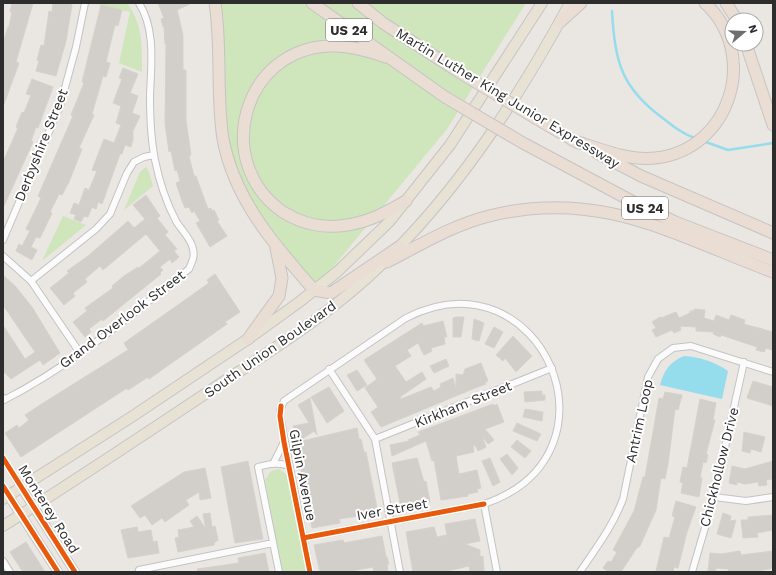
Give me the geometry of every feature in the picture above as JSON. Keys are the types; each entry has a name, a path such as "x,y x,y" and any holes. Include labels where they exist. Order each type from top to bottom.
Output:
{"highway":[{"path":"215,3 219,29 223,139 231,168 244,198 275,243 314,290 331,293 399,247"},
{"name":"Martin Luther King Junior Expressway","path":"312,3 386,57 445,97 523,143 641,206 676,222 773,260"},
{"name":"Martin Luther King Junior Expressway","path":"358,3 382,23 459,72 572,140 640,176 773,233"},
{"path":"560,22 580,3"},
{"path":"572,140 619,154 646,158 673,154 696,143 718,121 732,89 734,62 730,41 718,19 705,3"},
{"path":"726,3 732,12"},
{"path":"386,57 352,48 329,46 302,52 279,63 268,73 252,95 244,123 243,149 250,172 263,194 280,209 298,220 322,226 346,225 377,216 406,201"},
{"path":"749,52 773,124"},
{"path":"381,265 448,230 488,216 524,210 557,207 590,209 643,221 773,272"},
{"path":"248,339 279,296 282,278 275,243"}],"main road":[{"name":"South Union Boulevard","path":"5,494 21,487 133,416 248,339 314,290 374,238 406,201 460,131 542,3"},
{"name":"South Union Boulevard","path":"3,526 306,328 381,265 414,231 462,174 519,89 570,3"}],"street":[{"name":"Derbyshire Street","path":"3,240 60,106 76,47 85,3"},
{"name":"Grand Overlook Street","path":"3,398 4,400 22,391 80,353 189,269 194,260 194,248 171,210 154,155 150,98 151,58 149,28 144,11 138,3"},
{"path":"31,281 96,229 110,214 127,173 134,162 154,155"},
{"path":"3,256 31,281 80,353"},
{"name":"Iver Street","path":"281,406 289,396 417,313 437,306 461,304 497,312 518,324 541,347 552,368 559,392 560,412 557,429 547,455 534,473 517,489 507,495 484,504 303,538"},
{"name":"Antrim Loop","path":"580,572 610,528 623,499 648,377 658,359 673,348 691,346 773,372"},
{"name":"Chickhollow Drive","path":"692,572 714,497 744,362"},
{"name":"Kirkham Street","path":"375,439 552,368"},
{"path":"329,369 375,439 400,572"},
{"name":"Gilpin Avenue","path":"281,406 280,416 284,442 310,572"},
{"name":"Gilpin Avenue","path":"273,464 284,442"},
{"name":"Monterey Road","path":"3,458 75,572"},
{"name":"Gilpin Avenue","path":"279,572 258,467 282,463 289,466"},
{"name":"Monterey Road","path":"5,494 21,515 58,572"},
{"path":"714,497 746,502 773,497"},
{"path":"484,504 497,572"},
{"path":"139,571 273,543"},
{"path":"3,561 10,572"}],"green space":[{"path":"127,3 139,27 142,72 119,63 130,12 97,4"},
{"path":"215,3 526,3 447,129 314,290 264,230 231,169"},
{"path":"146,167 153,186 124,210 140,172"},
{"path":"63,216 86,225 42,261"},
{"path":"279,469 288,476 306,572 282,572 265,480 271,471"}],"water":[{"path":"684,356 707,360 728,371 722,399 660,385 663,375 668,367"}],"building":[{"path":"12,3 33,3 16,62 19,63 4,104 3,43 9,27"},
{"path":"53,3 69,3 72,5 66,41 56,76 36,71 41,45 44,46 49,11 52,12"},
{"path":"158,3 192,3 177,10 183,35 183,70 186,70 186,120 191,155 189,156 194,176 196,176 208,209 211,208 212,211 214,210 219,220 217,221 227,236 210,247 196,223 200,221 194,211 192,213 189,207 185,208 176,183 180,181 177,170 175,171 171,151 169,152 165,124 166,44 164,26 163,27 161,19 164,18"},
{"path":"101,5 122,10 118,26 115,25 106,62 110,63 106,77 103,76 92,114 94,115 79,148 82,149 69,182 62,195 59,194 40,238 36,237 31,247 37,250 32,260 16,251 19,244 22,246 30,231 26,229 41,198 38,196 73,116 71,115 84,83 82,82"},
{"path":"123,68 138,74 130,93 138,96 132,113 140,116 133,131 131,147 125,145 122,154 120,154 102,204 98,202 96,209 92,207 88,217 84,216 81,222 74,219 76,215 70,213 74,203 79,205 85,188 89,190 97,171 92,170 104,139 114,143 121,125 116,123 121,106 113,103 122,79 119,78"},
{"path":"32,79 53,87 38,128 36,127 31,141 33,142 3,208 3,162 18,128 16,127 22,112 24,113 31,95 26,94"},
{"path":"146,195 160,216 157,218 168,232 165,235 177,249 174,251 179,257 172,263 170,259 160,267 163,270 160,273 161,274 103,321 102,319 89,329 91,332 85,337 73,322 87,311 85,308 113,288 112,286 124,276 138,267 139,268 160,251 146,234 103,270 100,266 85,279 87,282 73,293 75,296 64,305 50,288 69,273 67,271 88,256 128,221 134,228 145,219 133,205"},
{"path":"215,274 240,312 225,322 227,324 149,379 148,377 128,390 127,388 21,457 5,433 17,425 19,428 29,420 25,415 128,350 124,343 209,283 207,280"},
{"path":"3,275 16,287 32,307 60,353 43,365 40,360 11,379 3,371 3,325 25,359 35,352 3,305"},
{"path":"694,309 705,310 704,318 714,321 716,315 729,320 731,315 745,320 744,324 773,332 772,350 766,348 764,352 756,350 757,347 721,335 720,337 713,334 714,332 696,331 696,327 680,326 681,330 674,333 672,330 656,337 652,330 656,328 652,322 660,317 661,318 676,312 679,318 690,313 690,311 694,311"},
{"path":"464,317 461,337 453,337 453,318"},
{"path":"474,319 484,323 479,341 472,339"},
{"path":"443,321 447,337 444,337 445,344 431,348 432,351 424,355 418,343 407,350 411,356 395,366 406,382 422,372 426,379 400,397 401,399 431,387 434,391 441,387 440,384 453,378 456,389 456,374 463,375 465,369 481,363 488,381 485,382 486,384 381,427 371,412 378,407 365,388 377,379 364,360 422,323 423,326"},
{"path":"494,327 503,332 494,348 485,344"},
{"path":"513,336 532,356 516,372 505,358 503,361 496,355"},
{"path":"446,359 449,366 434,373 430,366"},
{"path":"357,370 367,385 357,391 347,375"},
{"path":"753,381 773,387 773,406 747,398"},
{"path":"329,387 344,411 327,423 311,397"},
{"path":"542,391 542,395 545,395 545,400 525,402 524,392"},
{"path":"665,392 682,395 678,410 675,409 668,464 665,479 661,478 656,510 640,546 636,549 621,572 609,572 603,568 608,561 611,562 617,552 613,550 634,511 643,477 645,477 659,398 663,399"},
{"path":"310,398 317,435 314,431 298,442 357,428 359,439 361,439 364,452 366,452 378,513 339,519 340,523 312,528 293,426 309,423 298,405"},
{"path":"700,399 716,403 713,420 715,420 706,454 708,455 706,463 703,462 700,478 702,478 699,497 681,493 683,483 680,482 683,467 687,468"},
{"path":"493,404 494,406 497,404 504,422 485,429 494,440 488,444 482,436 486,447 478,451 475,445 473,446 474,452 456,456 459,474 477,470 481,488 477,489 478,492 468,494 468,496 441,500 434,460 432,461 426,441 392,456 390,445 409,441 408,440 420,435 418,432"},
{"path":"525,409 543,412 542,421 523,417"},
{"path":"517,423 541,434 537,441 513,431"},
{"path":"744,432 765,437 761,452 751,449 750,453 742,451"},
{"path":"517,440 531,451 525,458 511,447"},
{"path":"507,454 518,468 512,475 500,459"},
{"path":"417,458 424,482 426,481 430,502 401,508 392,463"},
{"path":"490,458 500,482 493,486 482,461"},
{"path":"248,461 263,539 235,543 221,467"},
{"path":"773,461 773,479 766,480 767,485 759,486 758,482 745,484 737,482 737,485 729,483 732,466 745,469"},
{"path":"205,468 211,498 200,500 199,492 186,500 189,505 165,522 162,518 152,525 145,515 140,518 131,506 184,472"},
{"path":"676,501 696,507 687,532 678,568 674,567 673,572 656,571 664,537 669,538 675,517 672,516"},
{"path":"210,513 212,527 215,526 218,540 214,543 214,545 178,552 175,538 179,537 178,530 194,527 190,521 197,516 206,529 203,514"},
{"path":"723,513 731,516 730,521 736,520 731,538 717,534"},
{"path":"773,515 773,530 757,533 758,537 743,538 741,520 748,520 748,517"},
{"path":"475,519 480,541 465,544 480,550 480,557 483,556 484,572 470,572 469,566 443,572 413,572 406,532 434,527 437,537 447,535 445,524"},
{"path":"137,527 138,532 151,530 153,542 157,541 159,553 128,558 121,530"},
{"path":"382,536 386,557 389,564 387,564 388,572 374,572 373,567 346,572 320,572 314,545 343,540 344,543"},
{"path":"26,542 45,572 23,572 10,552"},
{"path":"740,551 741,555 773,551 773,568 755,572 729,572 728,569 716,568 716,572 708,571 710,553 721,554"},
{"path":"265,553 269,572 198,572 197,569 239,563 238,558"}],"waterway":[{"path":"612,11 613,29 618,59 629,85 650,108 671,125 695,138"},
{"path":"703,141 728,150 773,143"}],"cycle path":[{"path":"281,406 280,416 284,442 310,572"},
{"path":"3,458 75,572"},
{"path":"3,486 58,572"},
{"path":"303,538 484,504"}]}
